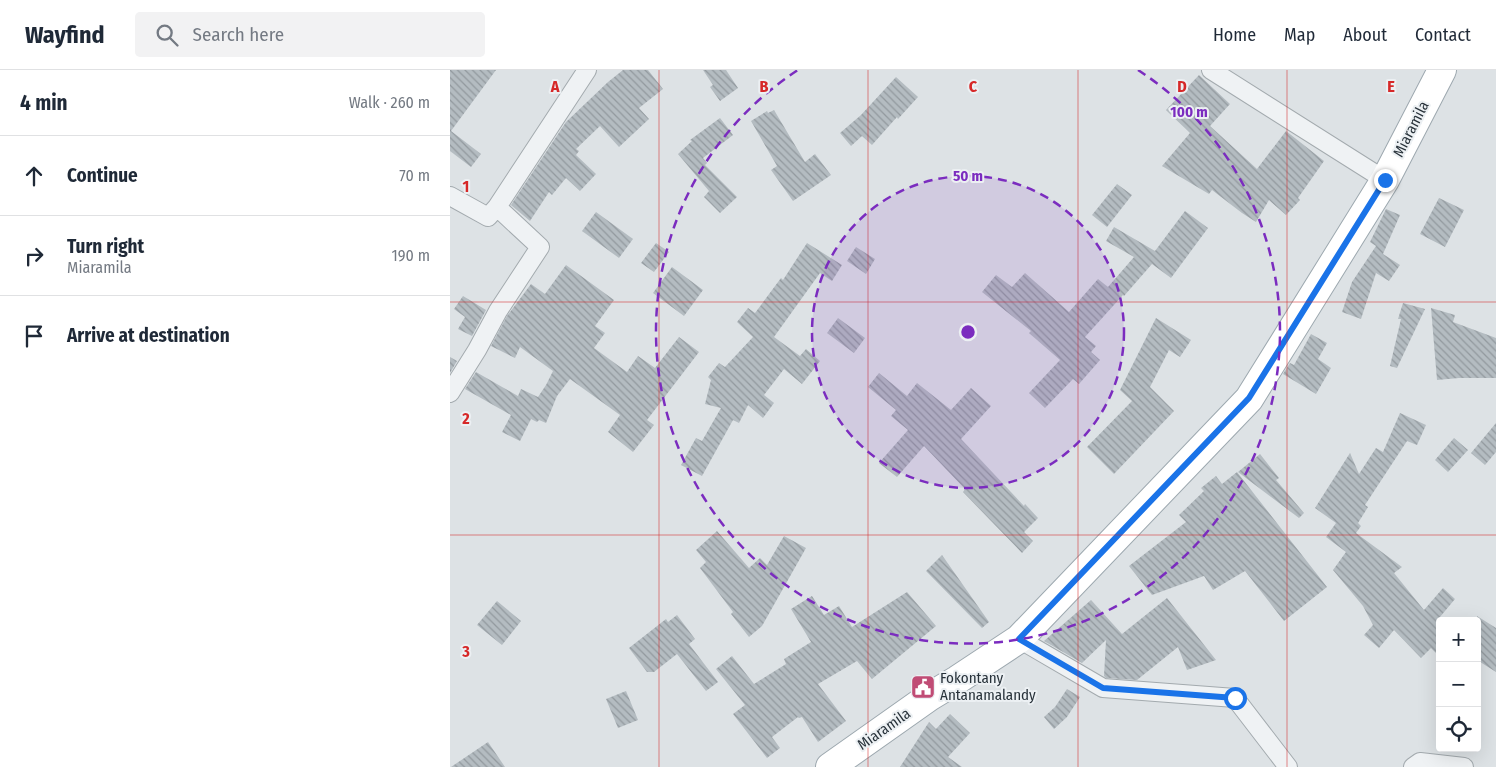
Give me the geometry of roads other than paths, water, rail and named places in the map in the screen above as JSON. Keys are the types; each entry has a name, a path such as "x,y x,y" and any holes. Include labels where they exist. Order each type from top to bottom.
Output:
{"main road":[{"name":"Miaramila","path":"839,765 929,697 1019,639 1249,398 1385,180 1442,70"}],"street":[{"path":"450,196 488,217 497,207 587,70"},
{"path":"1211,70 1385,180"},
{"path":"450,393 477,350 498,311 540,247 497,207"},
{"path":"1019,639 1103,688 1235,698 1288,767"},
{"path":"1413,767 1420,762 1464,767"}],"place":[{"name":"Fokontany Antanamalandy","path":"923,687"}]}
